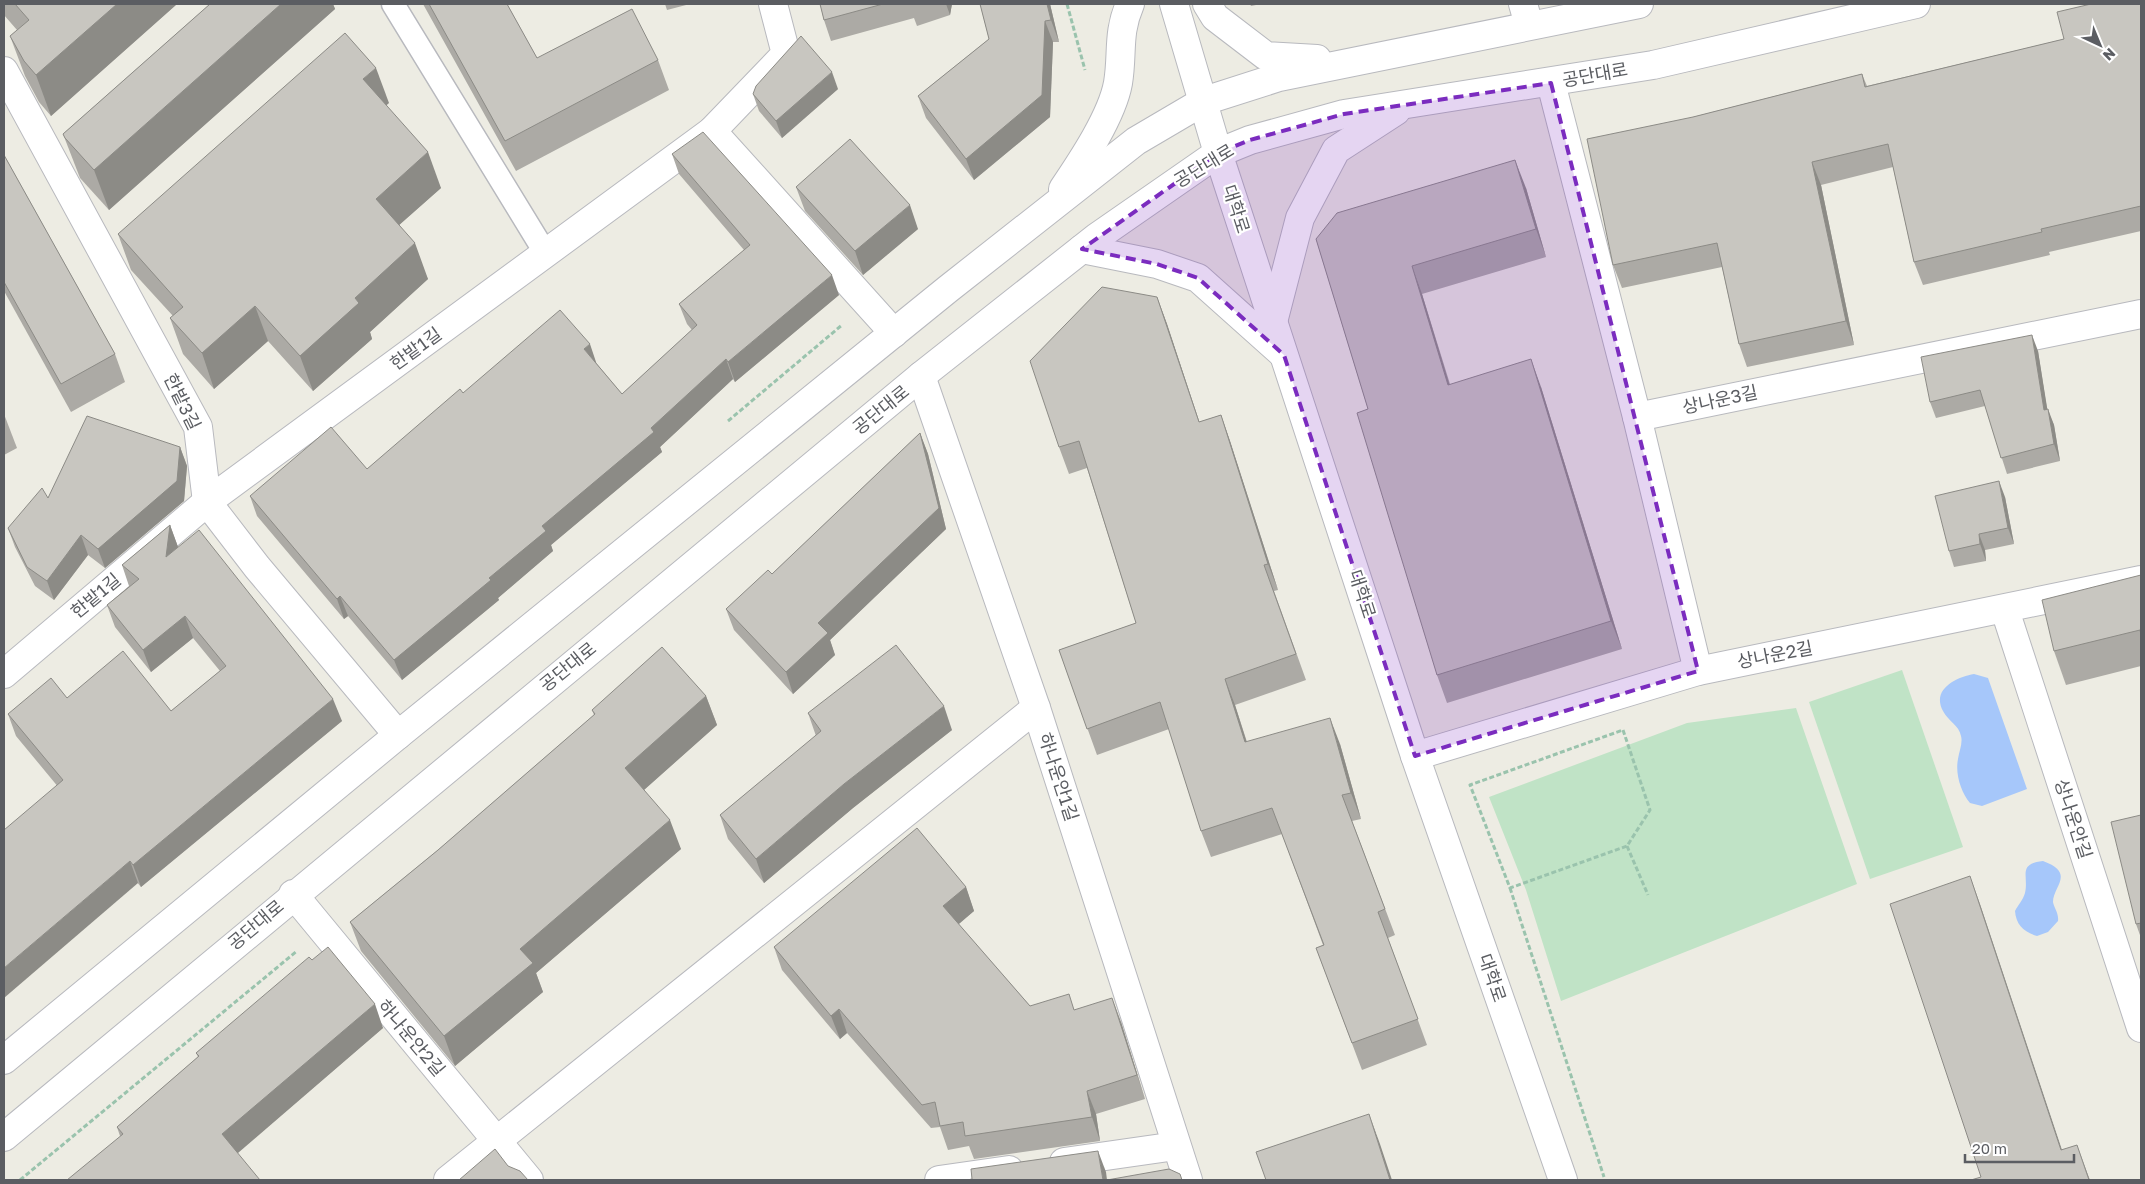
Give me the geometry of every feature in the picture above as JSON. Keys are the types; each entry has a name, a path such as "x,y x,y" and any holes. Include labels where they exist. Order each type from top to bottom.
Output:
{"street":[{"name":"한밭1길","path":"4,674 207,502 712,131 786,54 773,4"},
{"path":"1048,209 1101,126 1118,84 1122,22 1130,4"},
{"name":"대학로","path":"1174,4 1218,153 1415,756 1563,1180"},
{"path":"1207,4 1216,16 1266,56 1351,62"},
{"path":"4,1060 398,735 1048,209 1136,141 1204,101 1279,77 1351,62 1526,14 1639,4"},
{"name":"공단대로","path":"4,1137 293,894 921,376 1082,249 1218,153 1250,140 1344,114 1551,83 1653,65 1916,4"},
{"name":"한밭3길","path":"4,71 198,427 207,502"},
{"path":"1551,83 1637,417 1698,671"},
{"path":"1273,322 1300,218 1336,150 1405,105"},
{"path":"712,131 894,333"},
{"path":"1082,249 1157,264 1198,278 1284,355"},
{"name":"상나운3길","path":"1637,417 2141,314"},
{"name":"하나운안1길","path":"921,376 1036,708 1188,1180"},
{"path":"207,502 257,567 398,735"},
{"name":"상나운2길","path":"1415,756 1698,671 2005,610 2141,580"},
{"name":"상나운안길","path":"2005,610 2141,1028"},
{"path":"448,1180 1036,708"},
{"name":"하나운안2길","path":"293,894 530,1180"},
{"path":"939,1180 1176,1146"}],"lane":[{"path":"393,4 546,254"}],"path":[{"path":"1068,4 1085,71"},
{"path":"1510,888 1627,846 1650,810 1623,730 1470,785 1510,888 1604,1177"},
{"path":"1627,846 1648,895"},
{"path":"20,1180 323,930"}],"highlighted area":[{"path":"1551,83 1698,671 1415,756 1284,355 1198,278 1157,264 1082,249 1218,153 1250,140 1344,114"}],"green space":[{"path":"1902,670 1963,847 1870,879 1809,702"},
{"path":"1796,708 1857,884 1561,1001 1526,890 1489,797 1687,723"}],"water":[{"path":"1974,674 1988,678 2027,789 1982,806 1970,803 1961,788 1957,765 1961,736 1958,729 1943,711 1940,703 1940,696 1948,685 1960,678"},
{"path":"2043,861 2053,866 2061,875 2053,902 2058,921 2048,932 2037,936 2028,932 2019,924 2015,911 2025,893 2027,868 2030,865"}],"building":[{"path":"15,4 117,4 36,75 24,61 10,36 29,20"},
{"path":"210,4 281,4 94,170 63,134"},
{"path":"429,4 507,4 537,58 632,9 658,60 505,141"},
{"path":"820,4 883,4 824,20"},
{"path":"980,4 1047,4 1051,20 1045,21 1042,95 966,159 918,96 989,39"},
{"path":"2091,4 2141,4 2141,206 2041,229 2042,232 1914,262 1888,144 1812,162 1846,321 1739,344 1717,243 1613,265 1587,139 1693,117 1862,74 1865,87 2064,39 2057,12"},
{"path":"345,33 376,68 363,79 428,152 376,199 415,243 355,298 359,303 300,356 255,306 202,353 170,318 183,307 118,234"},
{"path":"801,36 832,72 776,121 753,94 756,86"},
{"path":"703,132 832,275 728,362 726,359 651,428 654,432 542,526 546,531 489,578 491,580 394,660 340,596 337,599 250,496 331,427 367,469 460,389 463,393 560,310 590,344 584,349 622,394 697,325 679,304 750,245 672,154"},
{"path":"850,139 910,205 855,251 796,187"},
{"path":"4,155 115,354 61,384 4,282"},
{"path":"1515,160 1536,229 1412,266 1448,385 1531,359 1611,621 1437,675 1357,413 1368,409 1316,239 1337,213"},
{"path":"1102,287 1157,297 1199,422 1221,415 1268,564 1264,565 1296,654 1225,679 1245,742 1330,718 1351,793 1342,795 1385,909 1378,912 1418,1019 1352,1043 1316,948 1324,945 1272,808 1201,831 1160,702 1087,729 1059,650 1136,623 1079,441 1059,447 1030,361"},
{"path":"2032,335 2044,410 2048,409 2054,444 2001,458 1980,390 1930,402 1921,357"},
{"path":"87,416 180,447 177,481 98,549 81,535 47,581 27,567 8,528 42,488 48,498"},
{"path":"920,433 939,508 818,623 828,633 786,672 726,609 768,570 772,574"},
{"path":"1999,481 2008,528 1979,534 1980,544 1949,551 1935,496"},
{"path":"170,525 166,557 199,530 333,699 133,865 130,861 4,968 4,830 63,780 8,714 51,678 67,698 123,651 171,711 226,666 185,616 143,650 107,605 139,579 122,565"},
{"path":"2141,575 2141,635 2140,630 2054,651 2042,600"},
{"path":"896,645 944,706 844,784 756,859 720,815 821,731 808,713"},
{"path":"662,647 706,696 625,768 670,820 520,949 533,963 444,1036 350,922 438,850 595,714 592,710"},
{"path":"2141,815 2141,923 2136,924 2111,822"},
{"path":"917,828 966,887 943,906 1030,1006 1069,994 1074,1010 1112,998 1137,1075 1087,1091 1092,1117 965,1136 963,1122 940,1126 935,1102 922,1105 839,1009 831,1016 774,947"},
{"path":"1970,876 2061,1150 2077,1145 2089,1180 1971,1180 1981,1177 1890,904"},
{"path":"328,947 375,1004 222,1134 260,1180 67,1180 123,1134 117,1127 199,1056 196,1053 309,957 312,960"},
{"path":"1369,1114 1390,1180 1266,1180 1256,1152"},
{"path":"495,1149 508,1166 520,1171 528,1180 459,1180"},
{"path":"1098,1151 1103,1180 967,1180 972,1179 971,1169"},
{"path":"1169,1169 1180,1174 1182,1180 1107,1180"}]}
